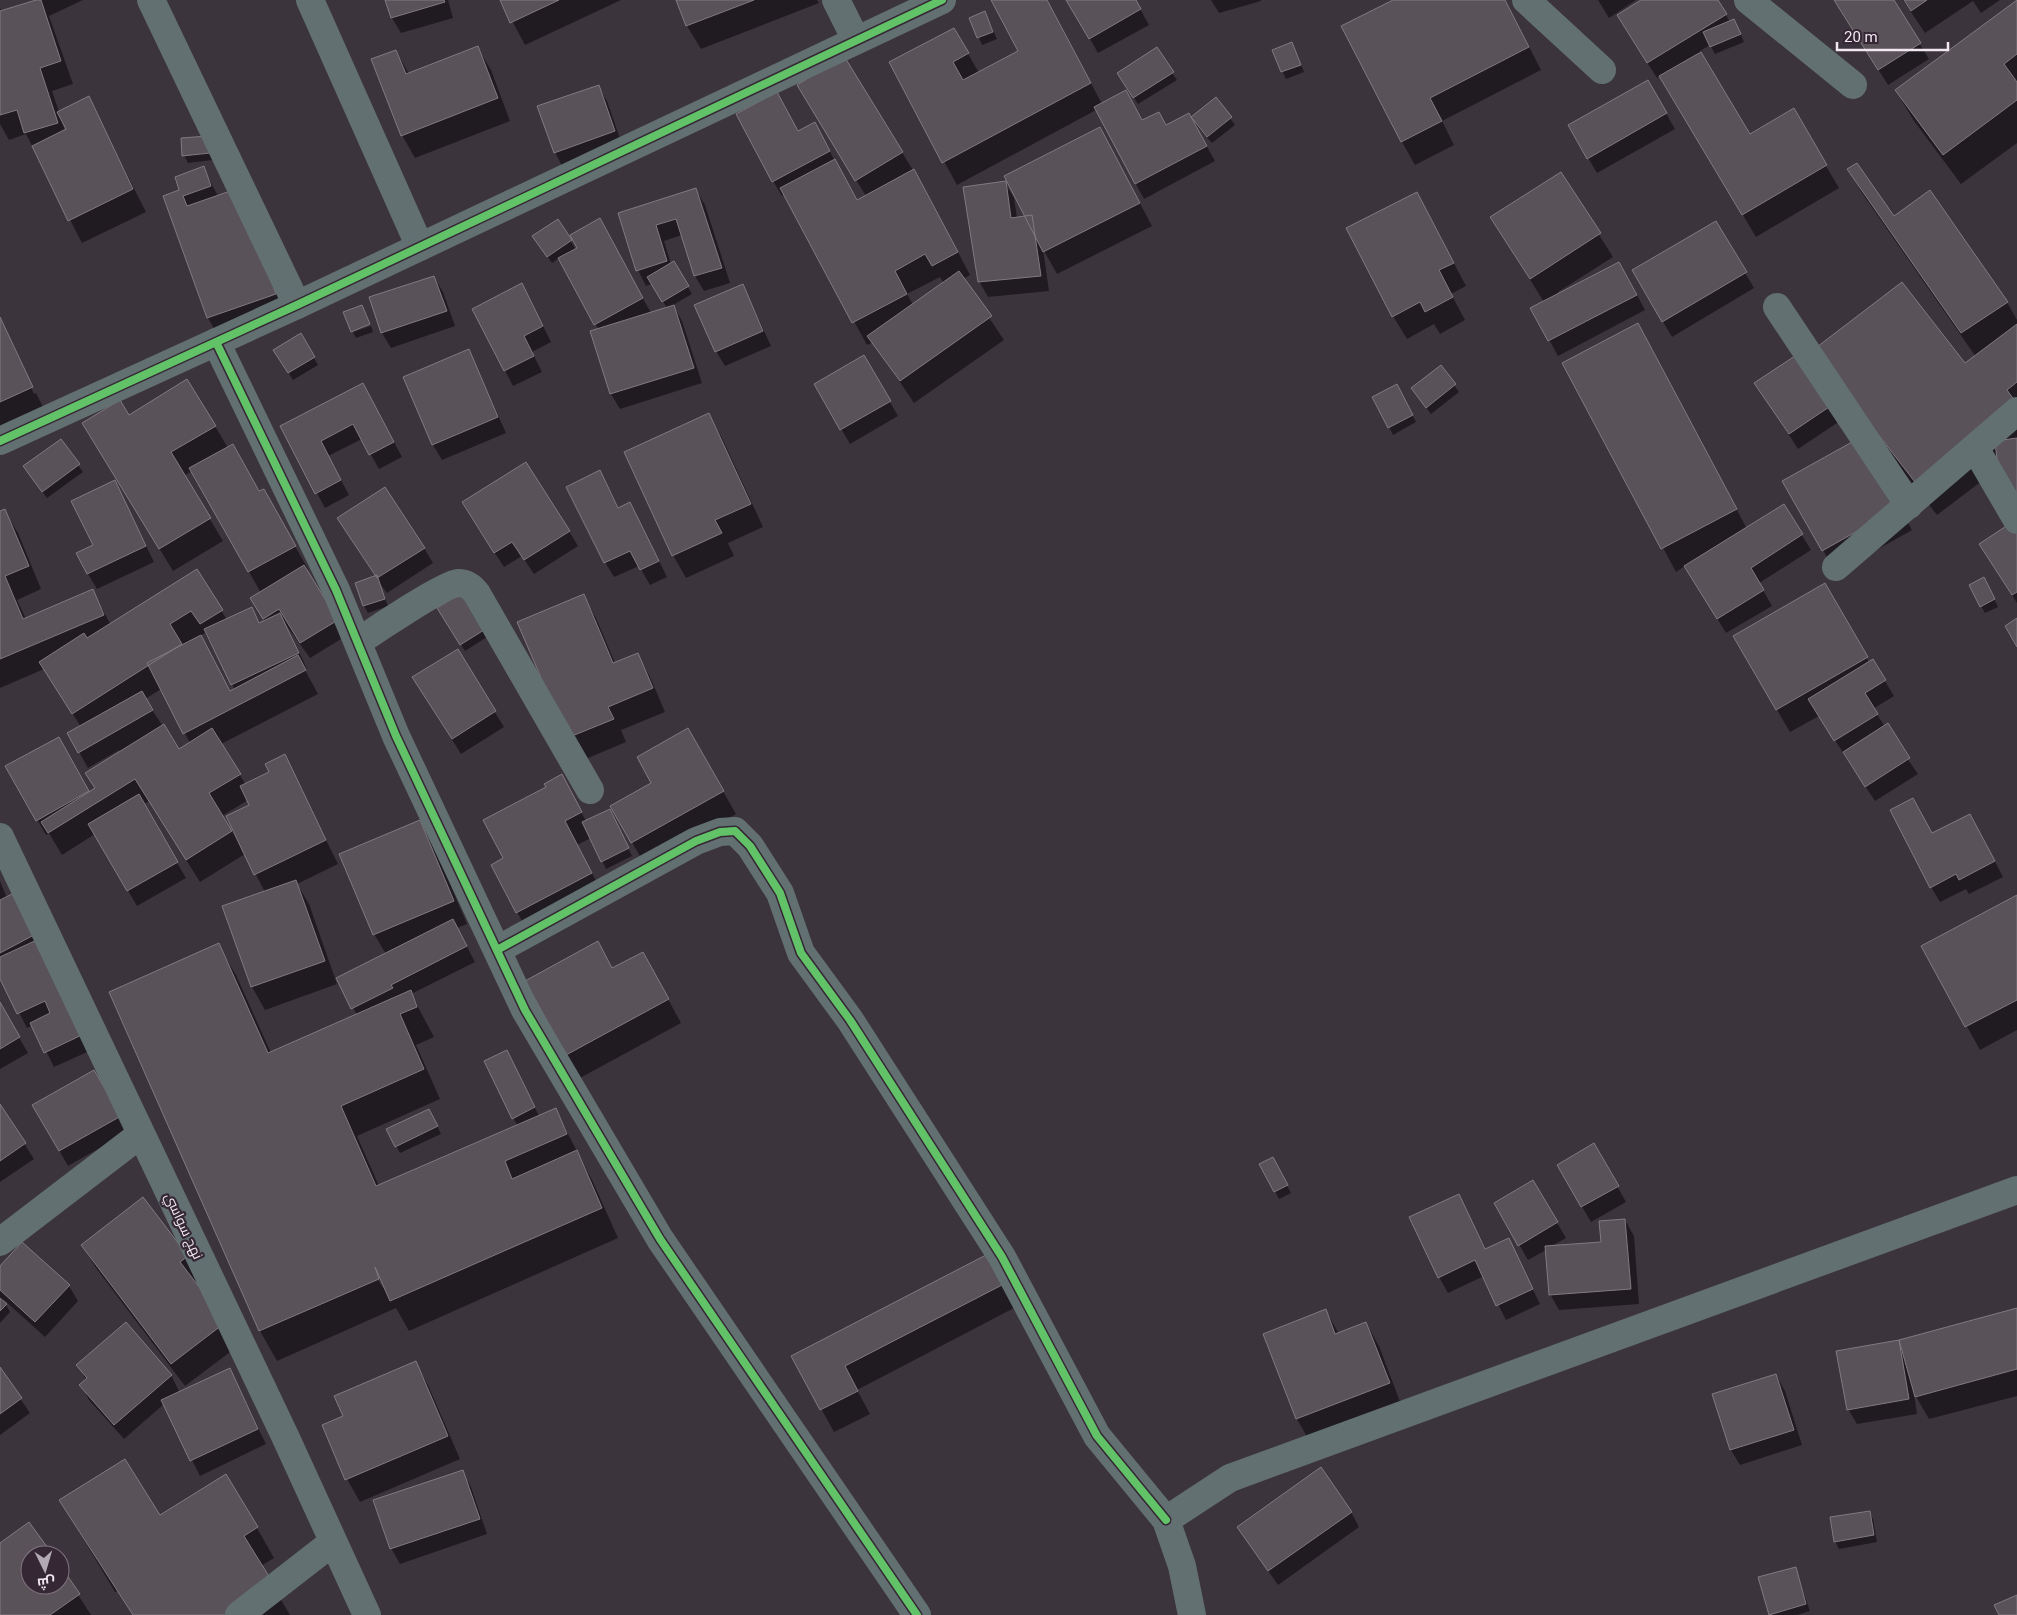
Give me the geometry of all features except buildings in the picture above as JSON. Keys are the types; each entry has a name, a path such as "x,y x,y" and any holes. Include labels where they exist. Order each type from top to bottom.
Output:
{"street":[{"path":"151,0 297,305"},
{"path":"310,0 420,247"},
{"path":"836,0 856,40"},
{"path":"0,441 297,305 942,0"},
{"path":"1526,0 1602,70"},
{"path":"1748,0 1852,86"},
{"path":"1778,307 1909,505"},
{"path":"216,342 336,590 396,736 525,1010 660,1239 917,1615"},
{"path":"1836,567 2017,411"},
{"path":"1975,448 2017,520"},
{"path":"358,642 431,596 456,583 470,586 477,594 590,790"},
{"path":"497,950 696,841 720,832 735,830 750,846 780,893 801,953 850,1020 1002,1257 1097,1436 1166,1520 1182,1566 1192,1615"},
{"name":"نهج سواسي","path":"0,837 367,1615"},
{"path":"0,1242 141,1134"},
{"path":"1166,1520 1230,1478 2017,1190"},
{"path":"239,1615 333,1542"}],"cycle path":[{"path":"0,441 297,305 942,0"},
{"path":"216,342 336,590 396,736 525,1010 660,1239 917,1615"},
{"path":"497,950 696,841 720,832 735,831 750,846 780,893 801,953 850,1020 1002,1257 1097,1436 1166,1520"}]}
